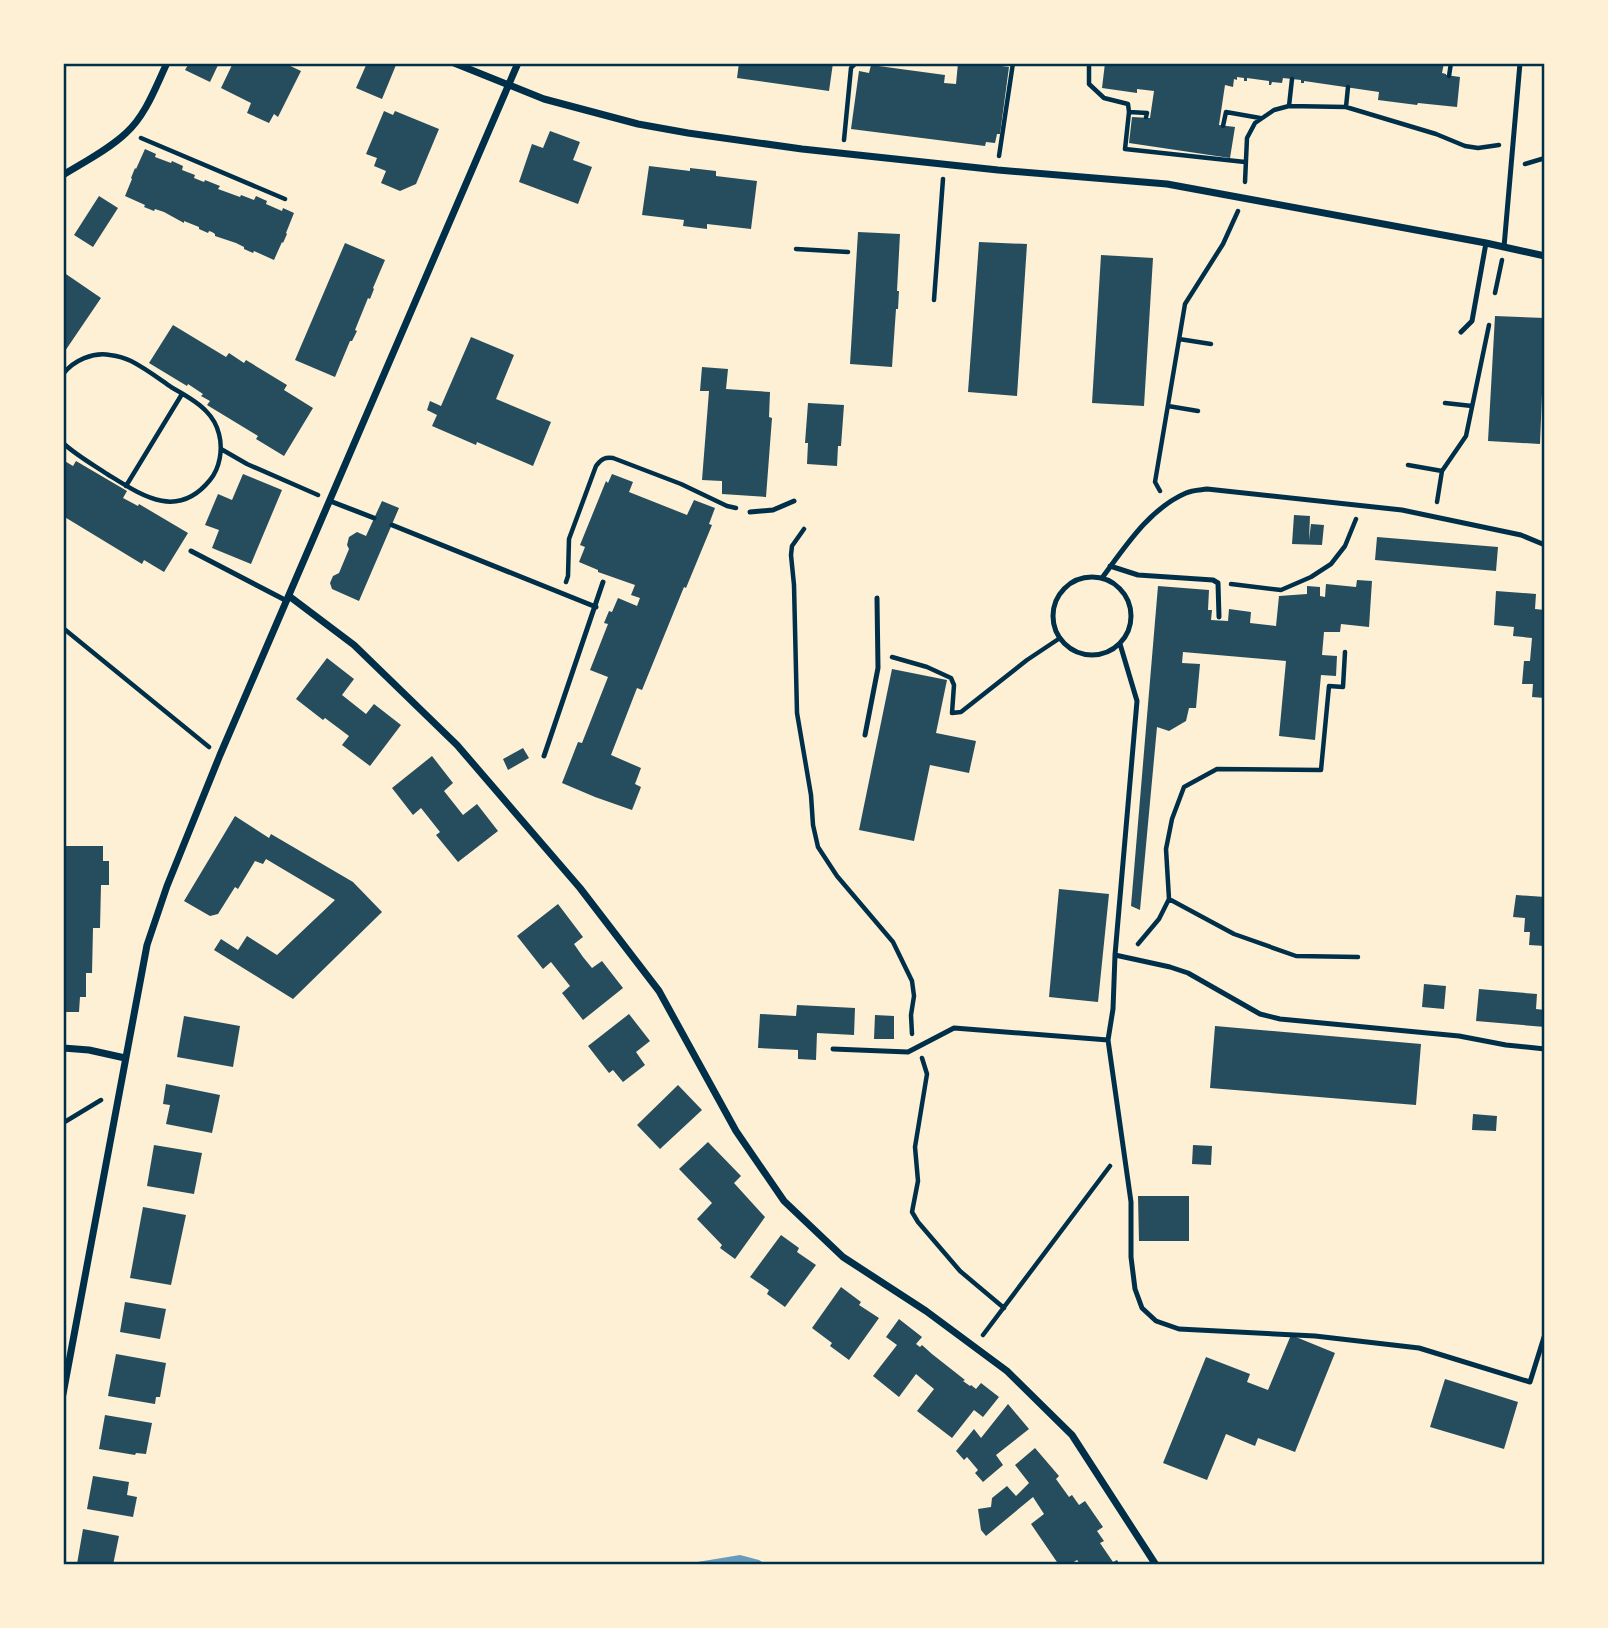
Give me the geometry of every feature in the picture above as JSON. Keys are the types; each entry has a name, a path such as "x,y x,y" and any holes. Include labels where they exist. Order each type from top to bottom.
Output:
{"street":[{"path":"63,176 128,132 144,111 167,63"},
{"path":"454,63 544,99 638,124 688,133 843,154 1167,184 1545,256"},
{"path":"63,1394 147,945 167,886 220,755 518,63"},
{"path":"288,598 354,645 457,745 580,888 659,991 736,1131 784,1201 842,1257 926,1311 1007,1371 1072,1435 1156,1565"},
{"path":"63,1048 89,1050 125,1058"}],"lane":[{"path":"1504,247 1520,63"},
{"path":"1461,332 1472,321 1486,243"},
{"path":"1102,578 1149,519 1167,503 1188,491 1207,489 1402,510 1521,535 1545,545"},
{"path":"330,501 374,518"},
{"path":"750,512 773,510 794,501"},
{"path":"391,525 596,607"},
{"path":"191,551 288,598"},
{"path":"1110,566 1138,575 1213,580 1218,583 1219,617"},
{"path":"1088,576 1102,578 1113,582 1129,600 1131,624 1127,635 1110,651 1086,655 1074,651 1060,638 1053,622 1053,610 1065,587 1088,576"},
{"path":"544,756 603,582"},
{"path":"865,735 878,668 877,598"},
{"path":"1119,644 1137,701 1115,955 1113,1009 1108,1040 1131,1202 1131,1257 1135,1289 1142,1308 1156,1321 1179,1329 1315,1336 1419,1349 1530,1382 1545,1334"},
{"path":"1115,955 1179,970 1261,1014 1280,1019 1459,1037 1545,1049"},
{"path":"833,1049 908,1052 954,1027 1108,1040"}],"path":[{"path":"843,154 850,68 856,63"},
{"path":"1001,147 1013,63"},
{"path":"1088,63 1088,84 1104,98 1128,104 1125,149 1245,162"},
{"path":"1449,76 1451,63"},
{"path":"1289,106 1293,79"},
{"path":"1346,107 1348,87"},
{"path":"1245,178 1247,138 1255,123 1274,110 1289,106 1346,107 1478,149 1513,142"},
{"path":"1129,112 1147,113 1146,117"},
{"path":"1223,125 1226,112 1261,118"},
{"path":"128,132 285,199"},
{"path":"933,300 944,164"},
{"path":"1167,503 1155,482 1187,298 1223,244 1244,198"},
{"path":"1495,295 1504,247"},
{"path":"796,249 848,252"},
{"path":"1435,517 1442,471 1466,436 1490,317"},
{"path":"1178,339 1211,344"},
{"path":"63,374 78,361 101,354 130,360 205,410 214,422 221,449 218,466 202,489 171,502 152,500 126,486 63,443"},
{"path":"126,486 182,394"},
{"path":"1445,403 1472,407"},
{"path":"1168,407 1198,411"},
{"path":"221,449 247,464 330,501"},
{"path":"562,593 568,576 569,539 596,466 606,457 613,457 681,484 727,506 750,512"},
{"path":"1408,465 1442,471"},
{"path":"1218,583 1281,590 1311,577 1331,564 1345,546 1360,505"},
{"path":"804,529 792,546 791,555 797,712 818,848 837,876 893,942 912,981 912,1034 927,1074 915,1147 918,1181 912,1212 960,1270 1004,1308"},
{"path":"63,628 220,755"},
{"path":"878,653 927,667 951,678 954,685 953,712 961,712 1027,660 1060,638"},
{"path":"1115,955 1138,945 1159,919 1169,899 1166,849 1172,819 1184,787 1217,769 1321,770 1329,686 1343,687 1345,652"},
{"path":"1169,899 1234,934 1296,956 1358,957"},
{"path":"63,1123 119,1089"},
{"path":"975,1346 1124,1149"}],"water":[{"path":"740,1555 767,1565 679,1565"}],"building":[{"path":"189,63 219,63 210,82 185,70"},
{"path":"233,63 284,63 301,71 278,117 274,114 269,123 247,113 251,103 221,88"},
{"path":"367,63 396,65 382,99 356,88"},
{"path":"739,63 833,63 829,91 737,78"},
{"path":"958,63 1009,67 1000,134 997,134 995,143 986,142 985,146 851,129 859,71 869,73 871,65 945,75 944,83 956,84"},
{"path":"1105,63 1444,63 1442,73 1460,77 1457,107 1378,100 1379,92 1304,81 1301,83 1301,80 1283,78 1282,83 1272,82 1269,85 1269,81 1247,78 1247,81 1244,81 1244,78 1237,77 1233,87 1225,85 1219,125 1235,127 1230,158 1129,143 1132,117 1150,118 1154,91 1137,89 1137,93 1102,88"},
{"path":"384,111 393,115 395,111 439,129 416,184 400,191 381,183 386,171 374,166 377,158 366,154"},
{"path":"550,131 580,142 573,160 592,167 578,204 519,182 532,144 543,148"},
{"path":"145,149 156,154 155,157 183,166 182,170 195,175 194,178 220,186 218,189 254,200 256,196 267,201 266,204 294,213 274,260 164,212 144,207 145,205 125,196"},
{"path":"649,166 716,171 716,176 757,181 751,229 707,224 707,229 683,226 684,220 642,215"},
{"path":"99,196 118,208 93,247 74,235"},
{"path":"858,232 900,234 898,309 892,367 850,364"},
{"path":"979,242 1027,244 1017,396 968,392"},
{"path":"345,243 385,260 355,330 357,331 335,377 295,360"},
{"path":"1101,255 1153,258 1144,406 1092,403"},
{"path":"63,272 101,298 63,354"},
{"path":"1495,316 1545,318 1540,444 1488,441"},
{"path":"173,325 226,357 229,353 244,363 246,360 287,385 284,390 313,408 284,456 256,439 258,436 207,405 210,401 201,396 203,394 149,363"},
{"path":"471,337 514,355 496,399 551,422 533,466 432,426 437,415 427,410 430,401 441,406"},
{"path":"702,367 728,369 726,389 770,392 769,417 772,418 766,497 722,494 722,481 702,480 709,391 700,391"},
{"path":"808,403 844,405 837,466 807,464 808,443 805,443"},
{"path":"63,460 73,466 76,461 127,491 123,498 138,506 139,504 188,533 164,572 144,560 142,564 63,516"},
{"path":"243,474 282,490 251,564 212,548 219,530 205,525 218,494 232,500"},
{"path":"612,474 633,482 629,492 687,515 694,500 715,508 709,524 712,525 686,588 684,587 642,690 637,688 611,755 641,768 635,784 641,787 632,810 562,783 578,742 582,743 608,677 590,670 608,624 604,623 609,611 612,612 618,598 637,606 640,598 631,595 635,585 579,562 585,547 580,545 606,481 608,483"},
{"path":"382,501 399,508 359,601 332,589 330,583 333,576 339,573 349,549 349,537 357,532 366,536"},
{"path":"1294,515 1310,516 1309,540 1311,524 1324,525 1322,545 1292,544"},
{"path":"1377,537 1498,547 1496,571 1375,560"},
{"path":"1357,580 1372,581 1369,627 1341,624 1340,632 1324,632 1322,655 1337,656 1336,676 1321,675 1315,740 1279,736 1286,661 1183,652 1182,663 1200,664 1196,708 1189,708 1186,721 1169,731 1157,727 1140,910 1131,906 1158,586 1209,590 1208,610 1212,610 1211,620 1228,621 1229,609 1251,612 1250,623 1276,626 1279,596 1307,594 1307,586 1320,587 1320,596 1325,597 1326,584 1356,587"},
{"path":"1496,591 1536,594 1535,609 1545,610 1545,698 1532,697 1533,684 1522,684 1524,661 1530,661 1532,638 1513,636 1514,627 1494,625"},
{"path":"327,658 354,679 342,695 366,714 374,704 401,725 370,766 342,745 349,736 296,699"},
{"path":"892,669 947,680 936,733 976,741 969,773 930,765 914,841 859,830"},
{"path":"523,748 529,758 508,770 503,759"},
{"path":"432,756 453,783 444,791 463,815 477,804 498,831 458,862 436,835 440,832 421,808 413,815 392,788"},
{"path":"235,816 269,838 271,834 353,882 382,912 293,999 214,950 221,939 238,950 247,936 277,955 335,900 266,859 263,864 255,861 218,914 210,916 184,901"},
{"path":"63,846 103,846 103,861 109,861 109,885 101,885 100,928 93,928 92,973 86,973 86,997 80,997 79,1012 63,1012"},
{"path":"1059,889 1109,894 1098,1002 1049,997"},
{"path":"1516,895 1545,897 1545,946 1529,945 1530,932 1524,932 1525,918 1513,917"},
{"path":"558,904 583,937 574,944 583,957 592,968 602,961 623,988 583,1020 562,993 570,986 551,962 543,969 517,936"},
{"path":"1424,984 1446,986 1444,1009 1422,1007"},
{"path":"1479,989 1537,994 1536,1009 1545,1010 1545,1027 1476,1021"},
{"path":"797,1005 855,1008 854,1035 817,1033 816,1060 798,1059 798,1050 758,1048 760,1014 796,1016"},
{"path":"629,1014 650,1041 636,1052 645,1065 623,1082 613,1070 609,1073 588,1046"},
{"path":"875,1015 894,1016 894,1039 874,1039"},
{"path":"184,1016 240,1026 233,1067 177,1057"},
{"path":"1215,1026 1421,1044 1416,1105 1210,1088"},
{"path":"166,1084 220,1095 212,1133 166,1124 170,1105 163,1104"},
{"path":"678,1085 702,1110 660,1149 637,1125"},
{"path":"1473,1114 1497,1116 1496,1131 1472,1130"},
{"path":"708,1142 741,1176 734,1183 765,1217 735,1259 720,1248 722,1245 697,1219 712,1203 679,1169"},
{"path":"154,1145 202,1153 194,1194 147,1186"},
{"path":"1193,1145 1212,1146 1211,1165 1192,1164"},
{"path":"1138,1196 1189,1196 1189,1241 1139,1241"},
{"path":"143,1207 186,1215 171,1285 130,1278"},
{"path":"781,1235 799,1248 797,1252 816,1265 785,1307 767,1294 769,1290 750,1277"},
{"path":"841,1287 861,1302 859,1305 879,1318 849,1360 812,1328"},
{"path":"125,1302 166,1309 160,1339 120,1332"},
{"path":"899,1319 922,1337 916,1344 920,1347 922,1345 965,1380 963,1381 976,1389 981,1383 999,1397 983,1417 974,1410 952,1438 917,1411 934,1389 916,1374 899,1397 873,1376 897,1345 886,1337"},
{"path":"1291,1335 1335,1353 1295,1452 1258,1438 1255,1446 1226,1434 1207,1480 1163,1463 1206,1357 1250,1374 1247,1382 1268,1390"},
{"path":"116,1354 166,1363 160,1397 156,1397 155,1404 108,1396"},
{"path":"1445,1379 1518,1402 1504,1449 1430,1427"},
{"path":"1008,1404 1029,1429 996,1455 1003,1465 983,1482 975,1473 978,1470 967,1457 964,1460 956,1451 974,1429 981,1438"},
{"path":"105,1415 152,1423 146,1454 135,1455 99,1449"},
{"path":"1035,1448 1059,1476 1056,1479 1069,1497 1072,1495 1079,1505 1085,1501 1103,1527 1097,1531 1104,1541 1100,1543 1113,1562 1117,1560 1120,1565 1081,1565 1077,1560 1069,1565 1059,1565 1031,1524 1044,1514 1033,1497 986,1536 981,1530 978,1509 991,1507 992,1498 1007,1486 1016,1496 1029,1483 1015,1465"},
{"path":"93,1476 129,1482 127,1495 137,1497 133,1517 87,1509"},
{"path":"83,1529 119,1536 113,1565 77,1564"}]}
